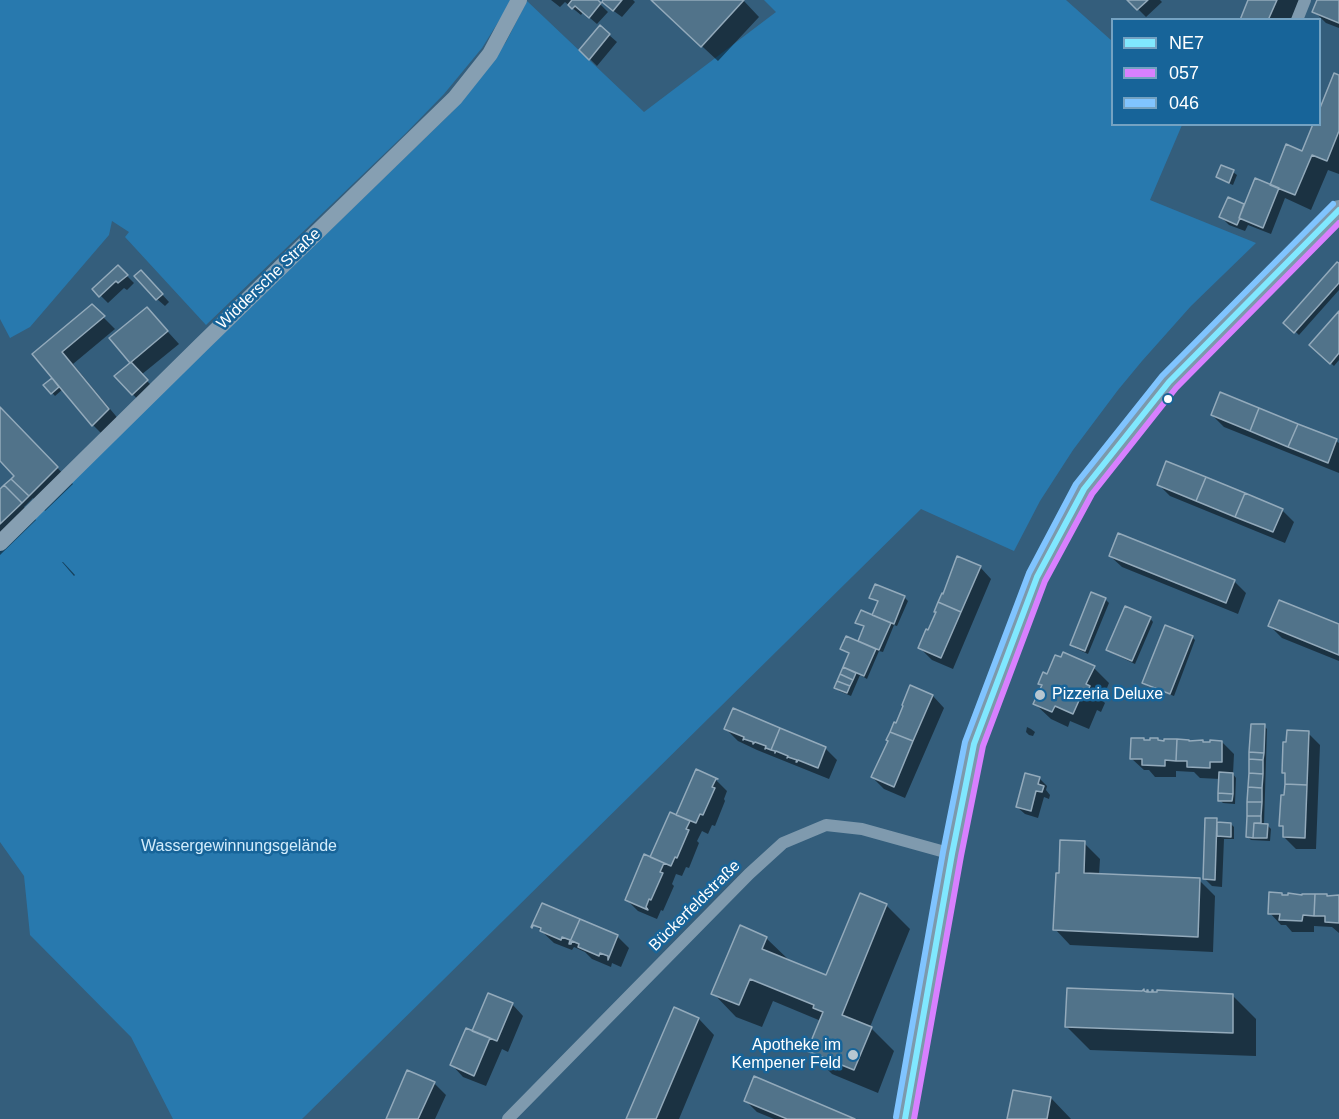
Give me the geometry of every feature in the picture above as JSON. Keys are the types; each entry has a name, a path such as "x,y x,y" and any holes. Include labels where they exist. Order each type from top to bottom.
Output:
{"main road":[{"path":"905,1119 974,744 1037,577 1084,489 1169,382 1337,217"}],"street":[{"name":"Widdersche Straße","path":"0,543 455,98 490,54 519,0"},
{"path":"1298,18 1305,0"},
{"name":"Bückerfeldstraße","path":"508,1119 741,882 783,843 825,825 862,829 952,854"}],"green space":[{"path":"0,0 512,0 482,48 444,94 206,325 125,237 129,232 112,221 109,235 30,327 10,338 0,319"},
{"name":"Wassergewinnungsgelände","path":"764,0 1066,0 1111,40 1111,126 1182,126 1150,200 1256,243 1191,306 1118,390 1073,450 1040,501 1014,551 921,509 302,1119 173,1119 131,1037 30,935 24,876 0,842 0,550 452,112 506,42 527,1 644,112 776,12"}],"building":[{"path":"572,0 598,0 601,3 589,18 575,6 572,9 568,5"},
{"path":"603,0 622,0 613,11 602,2"},
{"path":"651,0 744,0 701,47"},
{"path":"1127,0 1148,0 1137,10"},
{"path":"1248,0 1277,0 1269,18 1241,18"},
{"path":"1317,0 1339,0 1339,23 1312,12"},
{"path":"600,25 610,34 589,60 579,50"},
{"path":"1334,73 1339,75 1339,131 1327,161 1312,155 1295,195 1270,185 1286,144 1302,151 1312,126 1321,126 1321,106"},
{"path":"1221,165 1234,170 1229,183 1216,177"},
{"path":"1255,178 1279,188 1263,228 1239,218"},
{"path":"1228,197 1244,204 1237,225 1219,217"},
{"path":"1337,262 1339,263 1339,283 1294,333 1283,323"},
{"path":"118,265 128,275 118,283 116,281 99,297 92,289"},
{"path":"141,270 163,294 156,300 134,276"},
{"path":"92,304 105,316 62,352 109,409 92,426 32,354"},
{"path":"147,307 168,331 130,363 109,338"},
{"path":"1339,311 1339,353 1330,364 1309,345"},
{"path":"131,362 148,380 132,395 114,376"},
{"path":"52,378 59,387 51,394 43,385"},
{"path":"1220,392 1259,408 1250,431 1211,415"},
{"path":"0,407 58,467 29,496 11,479 14,476 0,461"},
{"path":"1259,408 1298,424 1288,447 1250,431"},
{"path":"1298,424 1337,439 1328,463 1288,447"},
{"path":"1166,461 1206,477 1196,501 1157,485"},
{"path":"1206,477 1245,493 1235,517 1196,501"},
{"path":"11,479 29,496 22,503 4,485"},
{"path":"4,485 22,503 0,524 0,489"},
{"path":"1245,493 1283,509 1273,532 1235,517"},
{"path":"1118,533 1235,580 1226,603 1109,556"},
{"path":"957,556 981,566 961,612 938,602"},
{"path":"875,584 905,596 894,624 872,615 878,601 869,598"},
{"path":"1091,592 1106,598 1085,651 1070,645"},
{"path":"1279,600 1339,624 1339,655 1268,626"},
{"path":"938,602 961,612 941,658 918,648 936,612 934,612"},
{"path":"1125,606 1151,617 1132,661 1106,650"},
{"path":"861,610 891,623 879,650 858,641 864,626 855,623"},
{"path":"1165,625 1193,636 1170,694 1142,683"},
{"path":"846,636 876,649 864,676 843,667 849,653 840,649"},
{"path":"1063,652 1095,666 1086,684 1090,686 1085,697 1081,696 1073,714 1055,706 1052,712 1033,704 1042,685 1038,684 1043,672 1047,674 1055,655 1061,657"},
{"path":"843,667 856,673 853,680 840,674"},
{"path":"840,674 853,680 850,686 837,681"},
{"path":"837,681 850,686 847,693 834,688"},
{"path":"910,685 933,695 913,741 890,732 894,722 896,723"},
{"path":"733,708 780,728 771,750 755,742 753,744 753,742 743,740 744,737 724,729"},
{"path":"1251,724 1265,724 1264,753 1249,752"},
{"path":"780,728 826,747 818,768 798,760 796,762 797,760 771,750"},
{"path":"1287,730 1309,731 1307,785 1285,784 1285,773 1282,773 1283,742 1286,742"},
{"path":"890,732 913,741 894,787 871,777"},
{"path":"1131,738 1150,740 1150,738 1158,738 1164,741 1164,739 1177,739 1176,761 1165,760 1165,766 1142,765 1142,759 1130,759"},
{"path":"1177,739 1203,740 1203,742 1222,741 1222,762 1210,762 1210,768 1187,767 1187,761 1176,761"},
{"path":"1249,752 1264,753 1263,760 1249,759"},
{"path":"1249,759 1263,760 1263,774 1249,773"},
{"path":"696,769 718,779 712,787 715,788 703,815 700,814 696,823 676,815"},
{"path":"1219,772 1233,773 1233,794 1218,793"},
{"path":"1025,773 1040,777 1038,784 1044,786 1042,792 1036,791 1031,811 1016,807"},
{"path":"1249,773 1263,774 1262,788 1248,787"},
{"path":"1285,784 1307,785 1305,838 1283,837 1283,826 1279,826 1281,795 1284,795"},
{"path":"1248,787 1262,788 1262,802 1247,802"},
{"path":"1218,793 1233,794 1232,801 1218,801"},
{"path":"1247,802 1262,802 1261,816 1247,816"},
{"path":"670,812 690,821 686,829 689,830 671,866 650,857"},
{"path":"1247,816 1261,816 1261,823 1254,823 1253,838 1246,837"},
{"path":"1205,818 1217,818 1215,880 1203,879"},
{"path":"1217,822 1231,823 1231,837 1217,836"},
{"path":"1254,823 1268,824 1267,838 1253,838"},
{"path":"1060,840 1085,841 1084,873 1200,878 1198,937 1053,930"},
{"path":"644,854 664,863 660,872 663,873 646,907 648,910 625,900"},
{"path":"1269,892 1282,893 1282,895 1288,895 1288,893 1315,894 1314,916 1303,915 1302,921 1279,920 1280,914 1268,914"},
{"path":"860,893 887,904 842,1015 872,1027 854,1070 807,1051 823,1012 813,1008 814,1005 750,979 739,1005 711,994 740,925 767,937 762,949 826,975"},
{"path":"1315,894 1339,895 1339,923 1325,922 1325,916 1314,916"},
{"path":"542,903 580,919 569,944 570,940 562,937 561,940 540,931 541,928 533,925 531,927"},
{"path":"580,919 618,935 608,960 608,956 600,953 599,956 578,947 579,944 572,941 569,944"},
{"path":"1067,988 1233,994 1233,1033 1065,1027"},
{"path":"488,993 513,1003 497,1041 472,1031"},
{"path":"674,1007 699,1018 656,1119 626,1119"},
{"path":"466,1028 490,1038 474,1076 450,1065"},
{"path":"407,1070 435,1082 418,1119 386,1119"},
{"path":"754,1076 855,1119 787,1119 744,1101"},
{"path":"1013,1090 1051,1097 1047,1119 1007,1119"}],"transit line":[{"name":"046","path":"896,1117 965,742 1029,573 1076,484 1162,376 1333,204"},
{"name":"NE7","path":"905,1119 974,744 1037,577 1084,489 1169,382 1339,210"},
{"name":"057","path":"914,1119 983,746 1045,581 1092,494 1176,388 1339,223"}],"place":[{"name":"Pizzeria Deluxe","path":"1040,695"},
{"name":"Apotheke im Kempener Feld","path":"853,1055"}]}
